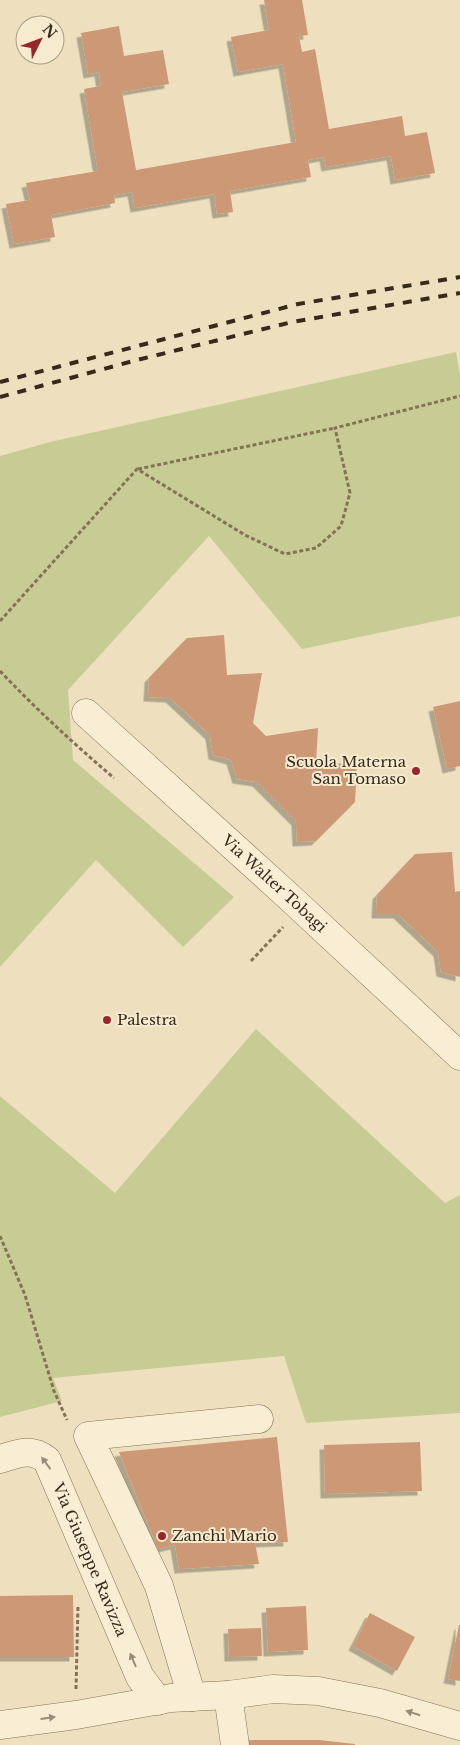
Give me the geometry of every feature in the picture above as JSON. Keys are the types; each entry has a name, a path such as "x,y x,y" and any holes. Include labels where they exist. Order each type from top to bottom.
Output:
{"street":[{"name":"Via Walter Tobagi","path":"86,713 287,895 460,1056"},
{"path":"192,1697 159,1586 88,1436 259,1419"},
{"name":"Via Giuseppe Ravizza","path":"0,1459 26,1452 40,1455 47,1460 140,1677 158,1701"},
{"path":"0,1725 172,1698 273,1690 318,1691 380,1702 460,1726"},
{"path":"228,1695 235,1745"}],"path":[{"path":"0,621 137,469 335,428 460,396"},
{"path":"137,469 244,535 285,554 316,548 341,526 350,493 335,428"},
{"path":"0,670 18,690 119,783"},
{"path":"252,961 285,925"},
{"path":"76,1714 78,1601"}],"green space":[{"path":"456,352 460,375 460,616 302,649 209,536 68,690 73,760 234,897 183,947 96,860 0,967 0,456 50,442"},
{"path":"256,1029 445,1203 460,1195 460,1413 306,1423 284,1356 53,1378 62,1401 0,1417 0,1096 115,1193"}],"building":[{"path":"264,0 302,0 308,35 299,36 302,52 315,49 329,129 402,116 405,136 427,132 435,173 395,180 391,156 326,167 324,157 308,160 311,177 230,191 233,212 217,214 214,194 135,208 132,192 114,195 115,203 51,215 55,237 14,244 6,204 30,200 26,183 98,171 84,89 101,86 99,72 88,74 81,33 119,26 124,56 163,50 169,84 122,92 136,170 296,142 283,64 238,72 231,37 269,30"},
{"path":"224,635 227,675 262,673 253,723 266,736 318,728 316,763 357,764 355,802 316,841 297,842 296,821 257,782 237,779 231,760 213,755 210,735 170,698 148,697 149,678 187,638"},
{"path":"460,701 460,766 447,769 433,707"},
{"path":"452,852 455,892 460,891 460,977 441,972 438,952 398,914 376,914 377,895 415,854"},
{"path":"277,1437 288,1542 255,1543 259,1564 179,1569 175,1545 158,1549 119,1452"},
{"path":"420,1442 422,1491 325,1494 324,1445"},
{"path":"73,1595 74,1657 0,1657 0,1596"},
{"path":"306,1606 308,1650 268,1652 266,1608"},
{"path":"370,1613 415,1637 397,1671 353,1646"},
{"path":"460,1625 460,1681 448,1679"},
{"path":"261,1628 262,1656 229,1657 228,1629"},
{"path":"247,1740 319,1740 355,1745 247,1745"}],"railway":[{"path":"0,382 298,304 460,277"},
{"path":"0,397 137,360 292,322 460,293"}],"place":[{"name":"Scuola Materna San Tomaso","path":"416,771"},
{"name":"Palestra","path":"107,1020"},
{"name":"Zanchi Mario","path":"162,1536"}]}
